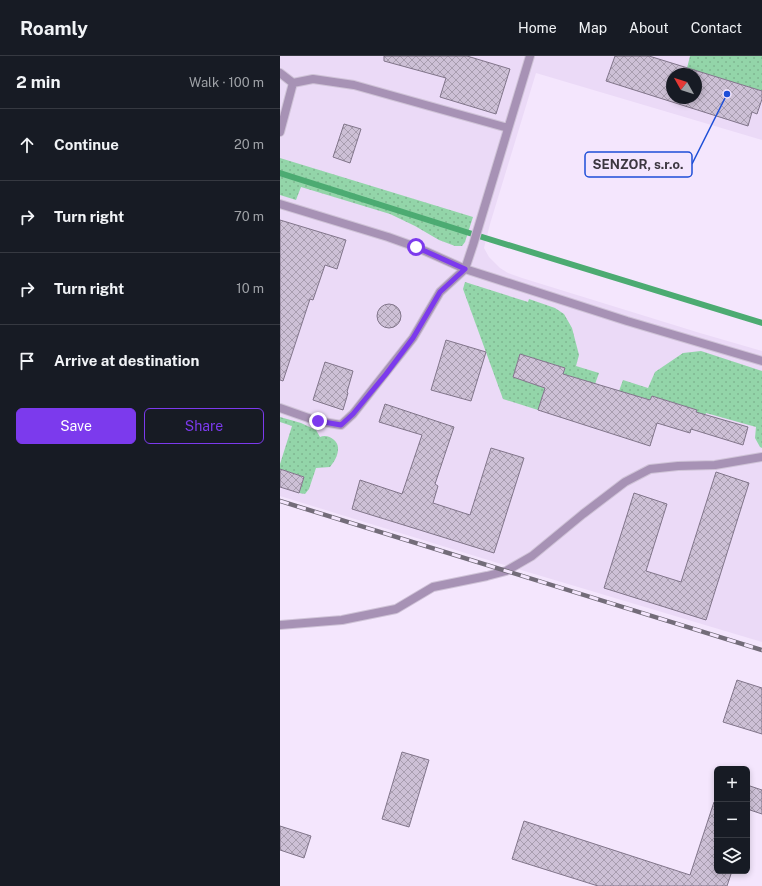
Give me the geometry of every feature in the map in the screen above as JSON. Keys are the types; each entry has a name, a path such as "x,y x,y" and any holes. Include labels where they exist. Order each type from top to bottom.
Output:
{"lane":[{"path":"280,408 318,421 341,425 353,414 413,338 440,292 465,269 530,56"},
{"path":"280,73 293,83 313,79 354,84 508,128"},
{"path":"280,131 293,83"},
{"path":"280,204 388,237 416,247 465,269 627,321 762,361"},
{"path":"280,625 342,620 396,609 433,586 506,571 532,556 625,482 650,469 678,466 715,465 762,457"}],"shaded area":[{"path":"280,56 762,56 762,140 536,73 484,248 489,257 500,268 508,273 762,351 762,642 280,496"}],"green space":[{"path":"690,56 762,56 762,91 702,73 702,68 687,68"},
{"path":"280,158 473,217 465,242 462,246 455,246 439,240 390,214 301,187 296,200 280,195"},
{"path":"465,282 528,302 529,299 555,308 564,314 572,328 579,355 576,366 599,373 595,384 563,374 565,368 520,354 513,377 545,388 538,410 503,399 463,289"},
{"path":"701,351 762,371 762,448 755,438 756,427 706,413 702,424 693,421 697,410 652,396 650,400 619,391 623,380 648,388 655,372 683,353"},
{"path":"280,417 301,423 316,430 320,437 326,436 332,438 338,446 337,456 330,467 316,468 309,489 305,494 299,493 304,477 280,469 280,464 292,426 280,422"}],"building":[{"path":"384,56 467,56 510,69 496,114 440,97 446,78 384,61"},
{"path":"615,56 649,56 688,68 666,68 666,100 606,81"},
{"path":"702,72 762,91 762,99 757,114 752,112 748,126 679,104 702,104"},
{"path":"344,124 361,129 350,163 333,157"},
{"path":"280,220 346,240 337,269 325,265 313,300 310,299 283,381 280,380"},
{"path":"384,304 394,304 401,311 401,321 394,328 384,328 377,321 377,311"},
{"path":"446,340 486,352 471,401 431,390"},
{"path":"520,354 565,368 563,374 650,400 652,396 697,410 696,412 748,427 743,445 691,429 690,433 657,423 650,446 538,410 545,388 513,377"},
{"path":"325,362 353,371 343,410 313,400"},
{"path":"385,404 454,427 435,484 438,486 433,503 470,515 491,448 524,458 494,553 352,509 360,480 402,494 422,435 379,422"},
{"path":"280,469 304,477 299,493 280,487"},
{"path":"716,472 749,483 706,620 604,588 634,493 667,504 646,571 681,582"},
{"path":"737,680 762,688 762,734 723,722"},
{"path":"402,752 429,760 409,827 382,819"},
{"path":"750,786 762,790 762,814 750,810"},
{"path":"714,802 714,874 731,874 727,886 598,886 512,859 524,821 690,875"},
{"path":"280,826 311,836 304,858 280,850"}],"waterway":[{"path":"280,173 762,323"}],"railway":[{"path":"280,501 762,650"}],"place":[{"name":"SENZOR, s.r.o.","path":"727,94"}],"route":[{"path":"318,421 341,425 353,414 413,338 440,292 465,269 416,247"}]}
